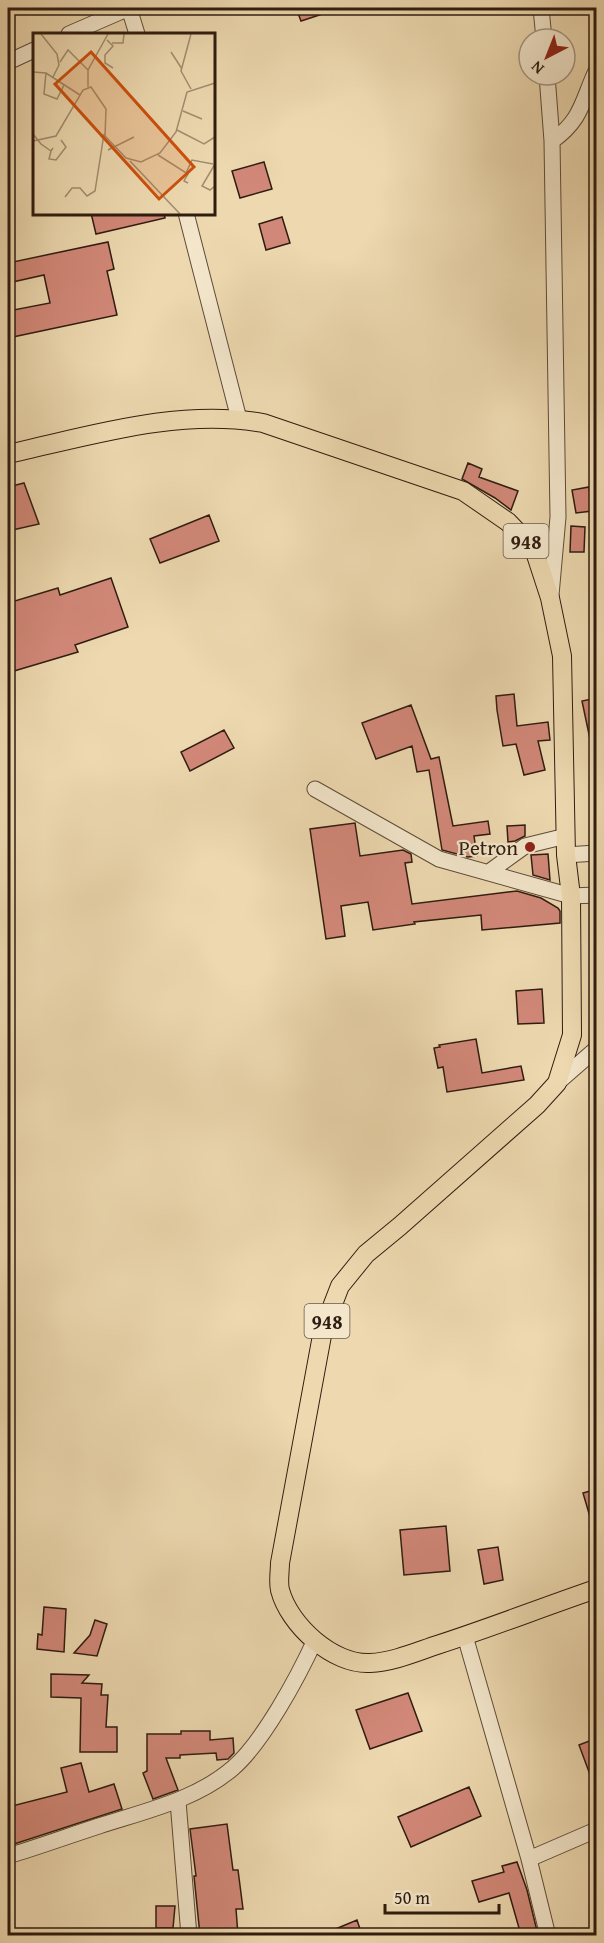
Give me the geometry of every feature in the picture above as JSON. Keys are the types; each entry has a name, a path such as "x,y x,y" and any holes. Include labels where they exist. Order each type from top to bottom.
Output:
{"main road":[{"name":"948","path":"8,454 142,425 208,418 239,419 262,423 463,491 508,522 534,549 550,598 562,656 566,855 571,896 572,1035 557,1083 529,1112 366,1254 340,1286 323,1330 280,1563 280,1589 290,1613 329,1652 350,1661 370,1664 397,1658 465,1636 597,1589"}],"street":[{"path":"71,33 129,8 137,33"},
{"path":"541,8 543,27"},
{"path":"8,62 33,50"},
{"path":"552,141 566,131 575,120 597,71"},
{"path":"548,87 552,141 558,517 550,598"},
{"path":"186,214 239,419"},
{"path":"315,789 439,859 571,896 597,895"},
{"path":"489,872 525,846 566,836"},
{"path":"566,855 597,854"},
{"path":"557,1083 597,1049"},
{"path":"465,1636 530,1859 548,1935"},
{"path":"8,1856 178,1801 214,1782 234,1767 276,1712 304,1665 315,1640"},
{"path":"178,1801 189,1935"},
{"path":"530,1859 597,1830"}],"building":[{"path":"296,8 335,8 335,10 301,21"},
{"path":"264,162 272,189 240,198 232,171"},
{"path":"91,214 164,214 165,218 96,234"},
{"path":"282,217 290,243 266,250 259,224"},
{"path":"108,242 114,269 107,271 117,315 8,338 8,311 50,303 44,275 8,283 8,263"},
{"path":"468,463 482,469 479,477 518,491 511,510 462,479"},
{"path":"24,483 39,524 8,531 8,487"},
{"path":"589,487 592,511 576,513 572,490"},
{"path":"209,515 219,541 160,563 150,539"},
{"path":"571,526 585,527 584,552 570,552"},
{"path":"111,578 128,627 75,645 78,652 14,671 8,651 8,603 58,588 60,595"},
{"path":"514,694 517,726 548,722 550,740 538,741 545,770 524,775 516,744 503,746 496,696"},
{"path":"597,698 597,743 591,744 582,701"},
{"path":"411,705 431,759 439,757 453,826 488,821 490,834 474,836 477,856 468,857 442,850 429,770 417,772 412,746 376,759 362,723"},
{"path":"224,730 234,748 190,771 181,752"},
{"path":"355,823 360,856 403,850 411,854 412,862 405,863 412,904 517,891 541,898 558,908 560,923 482,930 481,915 414,922 415,924 373,930 368,902 341,906 345,936 326,939 310,829"},
{"path":"525,825 525,836 508,842 507,826"},
{"path":"548,854 550,880 533,875 531,855"},
{"path":"542,989 544,1023 518,1024 516,991"},
{"path":"476,1039 482,1073 521,1066 524,1080 447,1092 443,1067 438,1068 434,1048 440,1047 439,1045"},
{"path":"597,1489 597,1527 593,1527 583,1493"},
{"path":"446,1526 450,1571 404,1575 400,1530"},
{"path":"498,1547 503,1580 484,1584 478,1550"},
{"path":"44,1607 66,1609 64,1652 37,1649 38,1634 42,1635"},
{"path":"95,1620 107,1624 97,1656 74,1653 90,1635"},
{"path":"51,1674 89,1675 82,1683 102,1684 101,1695 108,1695 106,1727 117,1727 117,1752 80,1752 81,1698 51,1697"},
{"path":"408,1693 422,1731 370,1749 356,1710"},
{"path":"181,1731 210,1731 210,1740 233,1738 234,1753 228,1759 217,1760 216,1753 166,1758 178,1790 153,1799 143,1773 147,1771 147,1734 181,1734"},
{"path":"597,1738 597,1788 595,1788 579,1745"},
{"path":"81,1763 89,1792 114,1784 122,1809 8,1846 8,1807 67,1792 61,1768"},
{"path":"469,1787 481,1816 411,1847 398,1817"},
{"path":"227,1824 233,1870 238,1870 243,1909 236,1909 238,1935 200,1935 190,1829"},
{"path":"517,1862 527,1890 538,1935 521,1935 509,1893 479,1902 472,1881 504,1872 502,1866"},
{"path":"156,1906 175,1906 173,1928 156,1928"},
{"path":"357,1920 362,1935 321,1935"}],"place":[{"name":"Petron","path":"530,847"}]}
